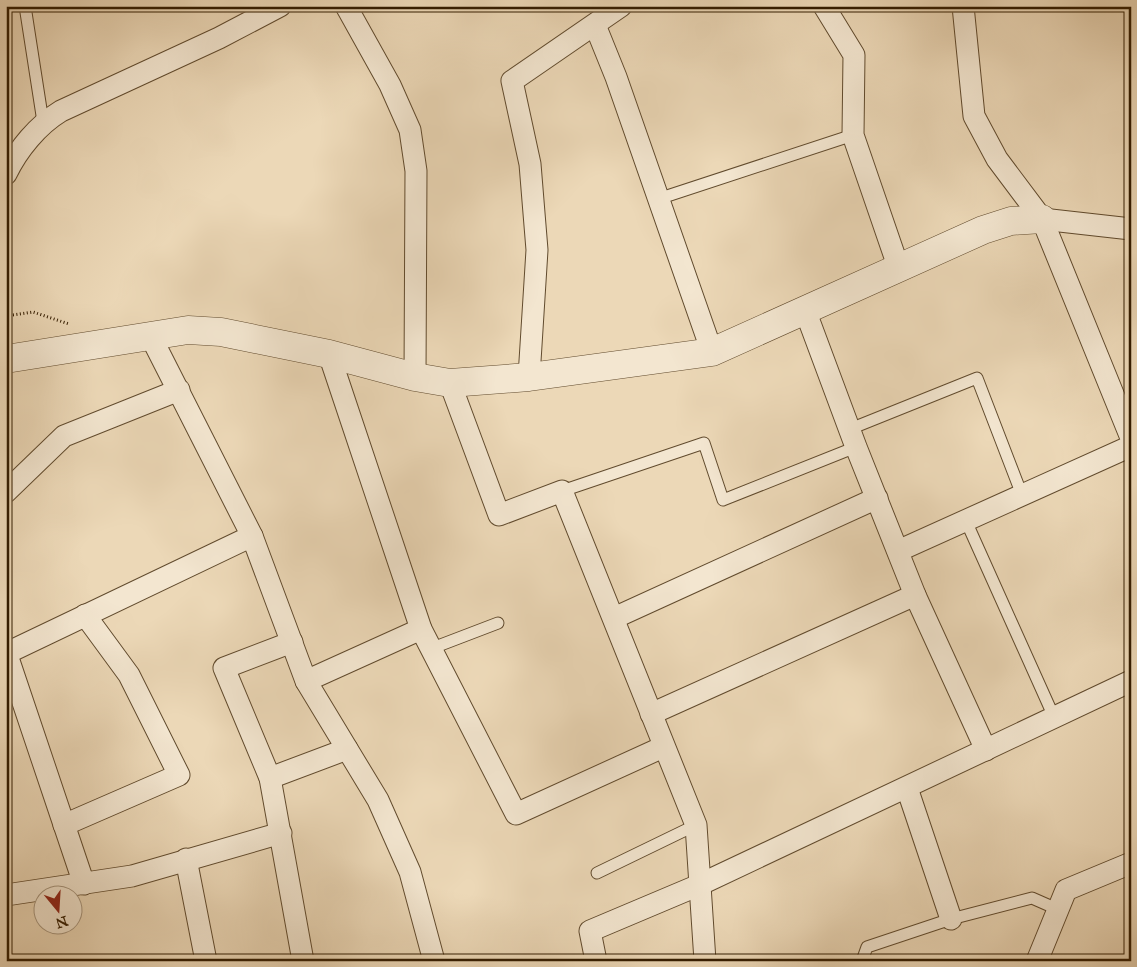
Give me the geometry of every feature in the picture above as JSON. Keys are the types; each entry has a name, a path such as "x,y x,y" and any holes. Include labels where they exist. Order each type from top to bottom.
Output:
{"street":[{"path":"8,164 43,122 61,111 219,38 280,6"},
{"path":"346,6 390,85 410,130 416,171 415,377"},
{"path":"529,377 538,250 530,164 512,81 621,6"},
{"path":"824,6 854,55 853,135 898,266"},
{"path":"963,6 974,116 997,159 1042,219 1131,438"},
{"path":"595,25 616,77 712,352"},
{"path":"6,359 188,330 221,332 329,354 415,377 450,383 529,377 712,352 898,266 983,230 1011,221 1042,219 1131,229"},
{"path":"805,310 915,595 986,750"},
{"path":"150,335 252,536 306,681 378,800 410,872 434,961"},
{"path":"329,354 421,629 516,814 664,747"},
{"path":"450,383 499,515 562,491 696,825 705,961"},
{"path":"6,492 64,436 179,390"},
{"path":"898,550 1131,446"},
{"path":"614,618 877,498"},
{"path":"84,884 6,653 252,536"},
{"path":"651,714 915,595"},
{"path":"64,826 178,775 128,675 86,615"},
{"path":"306,681 421,629"},
{"path":"292,642 224,668 270,778 303,961"},
{"path":"596,961 590,931 699,885 1131,681"},
{"path":"270,778 346,749"},
{"path":"907,788 951,919"},
{"path":"6,895 132,876 281,833"},
{"path":"186,859 206,961"},
{"path":"1037,961 1066,890 1131,863"}],"lane":[{"path":"25,6 43,122"},
{"path":"658,199 853,135"},
{"path":"562,491 704,442 723,500 977,378 1022,496"},
{"path":"966,521 1054,717"},
{"path":"430,649 498,623"},
{"path":"597,872 696,825"},
{"path":"862,961 867,947 951,919 1032,898 1057,909"}],"path":[{"path":"6,267 9,272 6,282"},
{"path":"6,316 32,312 78,328"}]}
